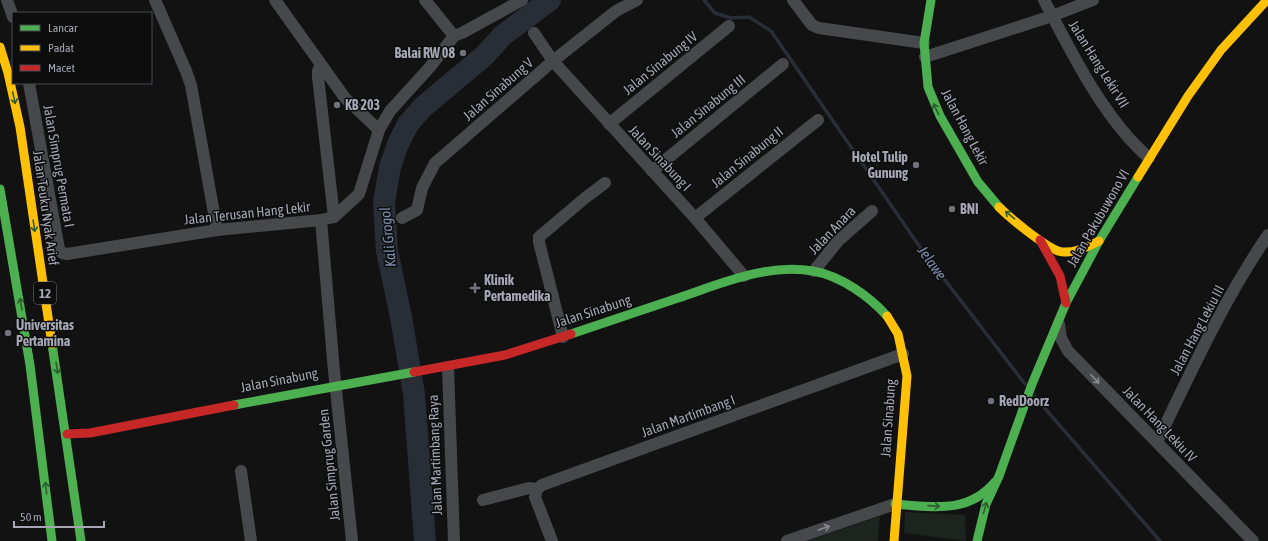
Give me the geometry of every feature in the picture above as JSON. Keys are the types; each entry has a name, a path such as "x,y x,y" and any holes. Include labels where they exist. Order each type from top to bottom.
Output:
{"main road":[{"name":"Jalan Hang Lekir","path":"931,0 924,43 928,88 933,102 955,145 978,182 1000,208 1040,240 1059,251 1082,250 1099,241"},
{"name":"Jalan Pakubuwono VI","path":"977,541 986,504 999,476 1032,384 1066,303 1099,241 1149,158 1220,50 1268,0"},
{"name":"Jalan Teuku Nyak Arief","path":"0,47 7,66 20,126 67,434 81,541"},
{"name":"12","path":"0,189 16,268 37,406 52,541"},
{"name":"Jalan Hang Lekir","path":"1040,240 1060,276 1066,303"},
{"name":"Jalan Sinabung","path":"67,434 90,433 336,385 448,367 505,354 563,337 744,276 791,269 814,271 839,279 876,304 892,322 898,334 907,376 892,541"},
{"name":"Jalan Pakubuwono VI","path":"996,507 999,476"},
{"path":"895,504 951,507 971,503 993,486 999,476"}],"street":[{"path":"7,0 12,14"},
{"path":"155,0 186,71 190,85 217,230"},
{"path":"275,0 345,98 379,130"},
{"path":"425,0 454,36"},
{"path":"321,220 334,217 359,194 379,130 390,111 430,67 454,36 522,0"},
{"name":"Jalan Sinabung V","path":"402,218 417,210 422,188 435,164 553,61 616,11 637,0"},
{"path":"793,0 812,25 819,28 924,43"},
{"name":"Jalan Hang Lekir VII","path":"1044,0 1094,90 1132,142 1149,158"},
{"path":"925,57 1052,16 1093,0"},
{"name":"Jalan Sinabung IV","path":"609,124 729,26"},
{"name":"Jalan Sinabung I","path":"534,33 553,61 695,218 744,276"},
{"name":"Jalan Sinabung III","path":"652,171 783,64"},
{"path":"321,65 318,71 318,77 334,217"},
{"name":"Jalan Simprug Permata I","path":"30,84 59,249 62,253"},
{"name":"Jalan Sinabung II","path":"695,218 818,120"},
{"path":"563,337 539,237 579,202 605,183"},
{"name":"Jalan Anara","path":"814,271 838,241 872,211"},
{"name":"Jalan Terusan Hang Lekir","path":"62,253 67,254 217,230 321,220 336,385"},
{"name":"Jalan Hang Lekiu III","path":"1157,442 1202,347 1256,252 1268,235"},
{"name":"Jalan Hang Lekiu IV","path":"1058,321 1061,338 1068,351 1253,541"},
{"name":"Jalan Martimbang I","path":"483,500 529,488 537,489 542,484 902,354"},
{"name":"Jalan Martimbang Raya","path":"448,367 454,541"},
{"name":"Jalan Simprug Garden","path":"336,385 352,541"},
{"path":"241,471 250,541"},
{"path":"537,489 535,497 552,541"},
{"path":"787,541 895,504"}],"shaded area":[{"path":"905,512 965,515 966,541 904,533"},
{"path":"880,516 878,540 876,541 807,541"}],"waterway":[{"name":"Kali Grogol","path":"425,541 414,394 401,317 387,251 384,202 390,167 398,144 408,124 423,107 485,55 502,36 550,0"},
{"name":"Jelawe","path":"704,0 715,13 731,18 749,17 771,31 924,253 1025,384"},
{"name":"Jelawe","path":"1035,397 1160,541"}],"traffic: fast":[{"path":"931,0 924,43 928,87 940,116 978,182 999,207"},
{"path":"977,541 986,504 999,476 1032,384 1066,303 1099,241 1138,177"},
{"path":"0,189 30,365 52,541"},
{"path":"571,334 727,281 761,272 778,270 796,269 813,271 834,277 863,294 887,316"},
{"path":"52,344 81,541"},
{"path":"234,405 414,372"},
{"path":"895,504 936,507 962,504 985,492 995,482"}],"traffic: slow":[{"path":"1138,177 1188,96 1221,50 1267,0"},
{"path":"0,47 8,73 20,127 52,344"},
{"path":"999,207 1027,231 1058,251 1074,251 1099,241"},
{"path":"887,316 898,334 907,376 894,541"}],"traffic: jam":[{"path":"1040,240 1060,276 1066,303"},
{"path":"414,372 505,355 571,334"},
{"path":"67,434 90,433 234,405"}],"place":[{"name":"Balai RW 08","path":"463,53"},
{"name":"KB 203","path":"337,105"},
{"name":"Hotel Tulip Gunung","path":"916,165"},
{"name":"BNI","path":"952,209"},
{"name":"Klinik Pertamedika","path":"475,288"},
{"name":"Universitas Pertamina","path":"8,333"},
{"name":"RedDoorz","path":"991,401"}]}
